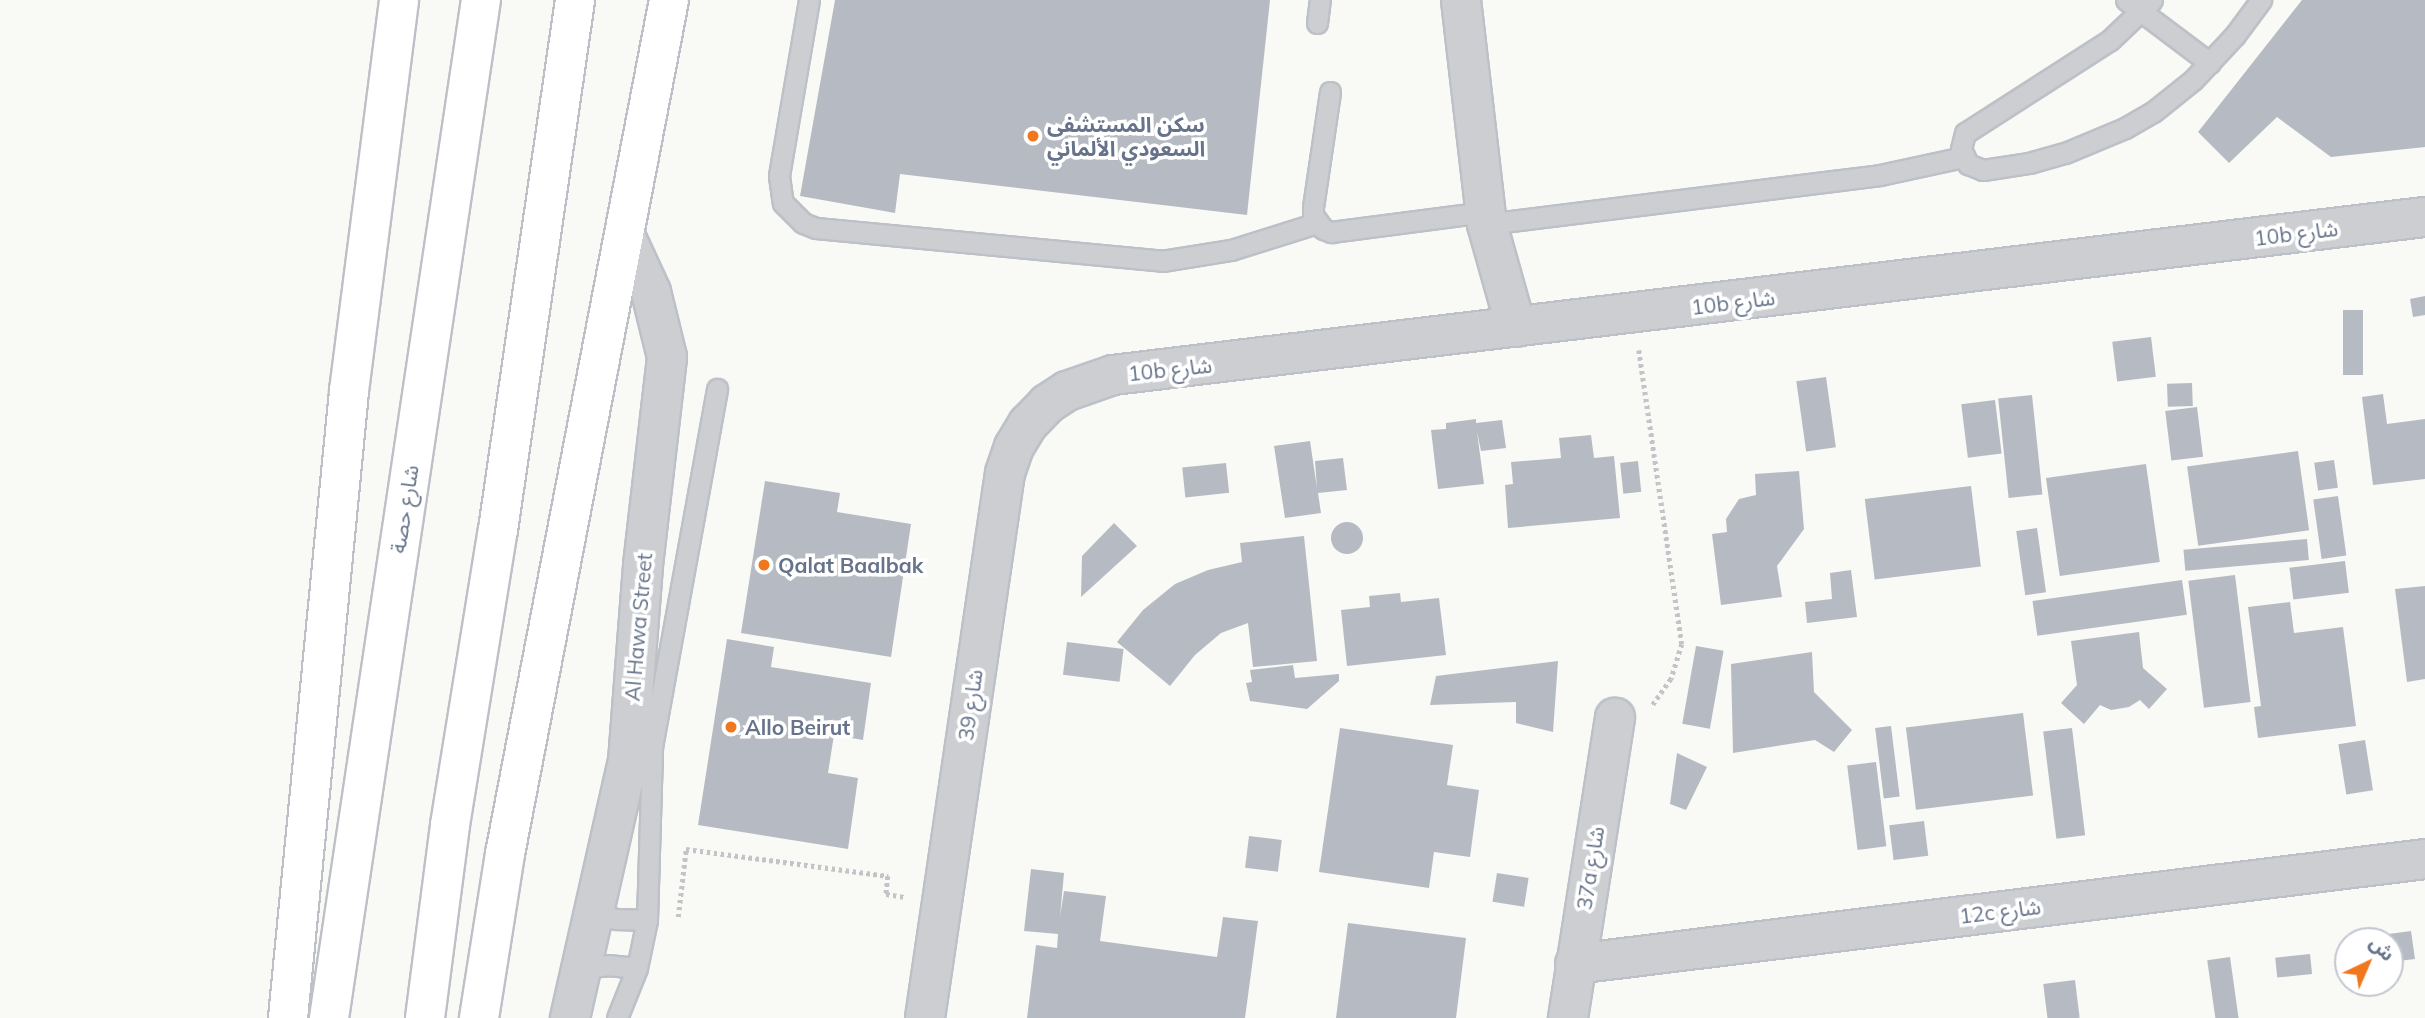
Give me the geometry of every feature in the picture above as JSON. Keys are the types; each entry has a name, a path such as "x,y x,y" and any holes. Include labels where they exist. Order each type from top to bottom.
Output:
{"main road":[{"path":"288,1018 349,391 400,0"},
{"name":"شارع حصة","path":"329,1018 481,0"},
{"path":"425,1018 450,825 498,530 546,185 575,0"},
{"path":"479,1018 505,854 626,238 669,0"}],"street":[{"path":"1461,0 1498,330"},
{"name":"10b شارع","path":"1047,404 1090,381 1113,375 2425,217"},
{"name":"Al Hawa Street","path":"570,1018 628,761 643,565 667,357 651,292 626,238"},
{"name":"شارع 39","path":"925,1018 1005,473 1021,436 1047,404"},
{"name":"37a شارع","path":"1568,1018 1614,727"},
{"name":"12c شارع","path":"1575,964 2425,859"}],"lane":[{"path":"809,0 779,176 783,203 803,223 816,228 1162,261 1231,250 1317,223"},
{"path":"1317,23 1320,0"},
{"path":"2210,63 2140,4 2110,40 1965,133 1961,149 1963,157 1975,168 1993,170 2065,153 2095,142 2153,112 2210,63 2261,0"},
{"path":"1330,92 1313,207 1317,223 1331,232 1487,218 1880,175 1963,157"},
{"path":"617,1018 638,968 646,920 652,747 718,389"},
{"path":"594,912 617,919 646,920"},
{"path":"581,968 601,965 638,968"}],"path":[{"path":"1614,727 1647,711 1662,694 1671,679 1682,644 1633,314"},
{"path":"646,920 677,919 686,849 888,876 886,894 942,901"}],"building":[{"name":"سكن المستشفى السعودي الألماني","path":"835,0 1270,0 1247,215 900,174 895,213 800,196"},
{"path":"2302,0 2425,0 2425,147 2331,157 2277,117 2229,163 2198,132"},
{"path":"2425,296 2425,315 2413,317 2410,299"},
{"path":"2343,310 2363,310 2363,375 2343,375"},
{"path":"2151,337 2156,377 2117,381 2112,342"},
{"path":"1826,377 1836,447 1806,451 1796,381"},
{"path":"2192,383 2193,406 2168,407 2167,384"},
{"path":"2383,394 2387,424 2425,419 2425,479 2373,485 2362,397"},
{"path":"2032,395 2042,494 2009,498 1998,399"},
{"path":"1995,400 2002,454 1968,458 1961,404"},
{"path":"2197,407 2203,457 2171,461 2165,411"},
{"path":"1476,419 1476,423 1502,420 1506,448 1481,451 1477,432 1484,484 1438,489 1431,430 1446,429 1446,423"},
{"path":"1591,435 1594,458 1614,456 1620,518 1508,528 1505,485 1513,484 1511,462 1561,458 1559,438"},
{"path":"1310,441 1317,488 1315,461 1343,458 1347,490 1318,493 1321,513 1285,518 1274,446"},
{"path":"2298,451 2309,530 2198,546 2187,467"},
{"path":"2334,460 2338,488 2318,491 2314,463"},
{"path":"1638,461 1641,492 1623,494 1620,463"},
{"path":"1226,463 1229,493 1185,497 1182,468"},
{"path":"2146,464 2160,562 2060,576 2046,478"},
{"path":"1799,471 1804,529 1777,566 1782,597 1721,605 1712,534 1727,532 1726,519 1739,499 1756,495 1755,474"},
{"path":"765,481 840,493 837,512 911,524 891,657 741,633"},
{"path":"1971,486 1981,566 1875,579 1865,499"},
{"path":"2338,496 2346,555 2322,559 2313,499"},
{"path":"1347,522 1358,527 1363,538 1358,549 1347,554 1336,549 1331,538 1336,527"},
{"path":"1114,523 1137,546 1081,597 1082,556"},
{"path":"2037,528 2046,592 2025,595 2016,531"},
{"path":"1304,536 1317,661 1253,667 1248,623 1221,633 1195,655 1170,686 1117,642 1143,610 1175,584 1208,570 1242,562 1240,543"},
{"path":"2307,539 2309,560 2185,571 2183,550"},
{"path":"2345,561 2349,593 2293,600 2289,568"},
{"path":"1851,570 1857,617 1807,623 1805,602 1832,599 1830,573"},
{"path":"2235,575 2251,702 2204,708 2188,581"},
{"path":"2182,580 2187,615 2037,636 2032,601"},
{"path":"2425,586 2425,679 2407,682 2395,589"},
{"path":"1400,593 1401,602 1439,598 1446,655 1347,666 1341,610 1370,607 1369,596"},
{"path":"2290,602 2294,633 2343,627 2356,726 2258,738 2254,707 2261,706 2248,607"},
{"path":"2139,632 2143,668 2167,689 2149,709 2140,700 2129,707 2111,710 2100,705 2084,724 2061,703 2077,685 2071,641"},
{"path":"727,639 774,647 771,667 871,683 863,740 834,735 828,773 858,778 848,849 698,825"},
{"path":"1067,642 1124,649 1120,682 1063,675"},
{"path":"1696,646 1724,651 1710,729 1682,724"},
{"path":"1812,652 1814,692 1852,730 1834,752 1815,740 1733,753 1731,664"},
{"path":"1558,661 1553,732 1516,723 1516,702 1430,705 1436,676"},
{"path":"1293,665 1295,678 1339,674 1339,681 1307,709 1250,701 1246,683 1252,682 1250,670"},
{"path":"2023,713 2033,795 1916,810 1906,727"},
{"path":"1891,726 1900,796 1884,798 1875,728"},
{"path":"1340,728 1453,745 1447,785 1479,790 1470,857 1434,852 1429,888 1319,872"},
{"path":"2072,728 2085,835 2056,839 2043,732"},
{"path":"2365,740 2373,790 2346,795 2338,744"},
{"path":"1677,753 1707,767 1686,810 1670,804"},
{"path":"1876,762 1886,846 1858,850 1847,766"},
{"path":"1924,821 1928,856 1894,860 1889,825"},
{"path":"1249,836 1282,840 1278,872 1245,868"},
{"path":"1031,869 1064,873 1060,917 1064,891 1106,896 1100,941 1217,957 1223,917 1258,921 1245,1018 1027,1018 1036,945 1057,948 1058,934 1024,931"},
{"path":"1497,873 1529,878 1524,907 1492,902"},
{"path":"1348,923 1466,938 1456,1018 1336,1018"},
{"path":"2411,931 2415,959 2404,960 2404,932"},
{"path":"2310,954 2312,974 2277,978 2275,958"},
{"path":"2230,957 2239,1018 2215,1018 2207,960"},
{"path":"2075,980 2080,1018 2047,1018 2043,984"}],"place":[{"name":"سكن المستشفى السعودي الألماني","path":"1033,136"},
{"name":"Qalat Baalbak","path":"764,565"},
{"name":"Allo Beirut","path":"731,727"}]}
